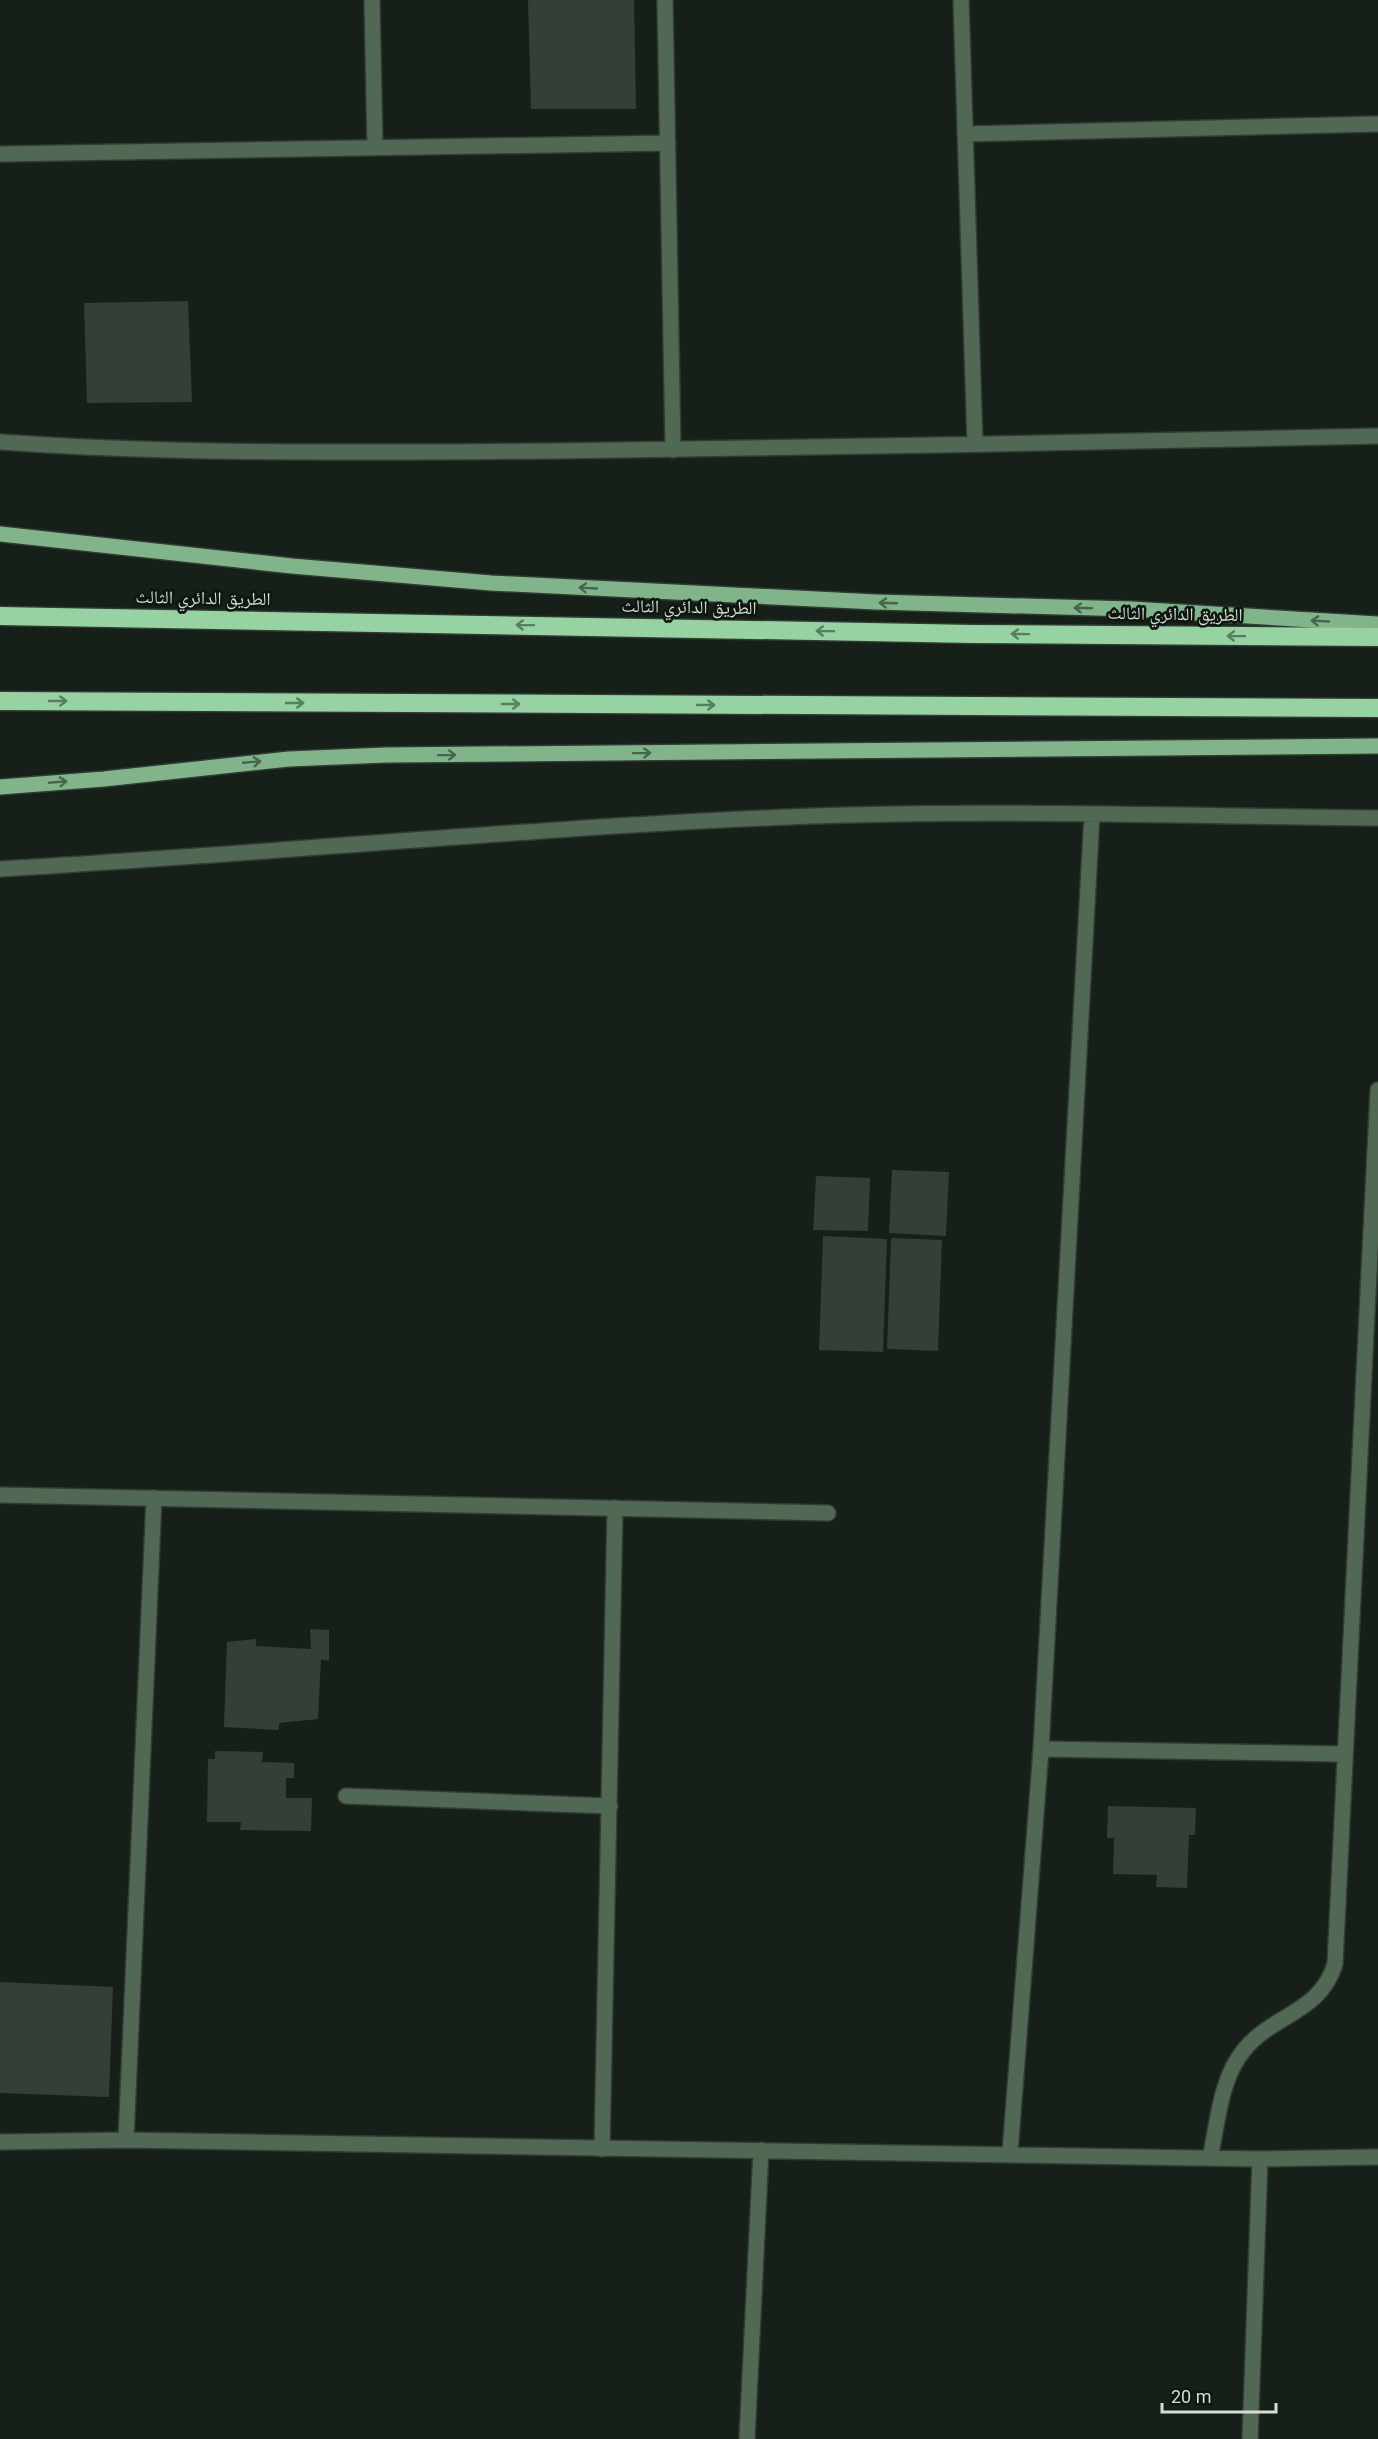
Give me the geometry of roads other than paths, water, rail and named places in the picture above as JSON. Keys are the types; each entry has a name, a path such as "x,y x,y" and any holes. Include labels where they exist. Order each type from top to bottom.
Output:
{"highway":[{"name":"الطريق الدائري الثالث","path":"0,616 962,633 1378,637"},
{"path":"0,701 1378,708"}],"main road":[{"path":"0,534 292,566 491,583 876,602 1131,609 1378,624"},
{"path":"0,787 104,779 289,759 386,755 1378,746"}],"street":[{"path":"372,0 375,147"},
{"path":"665,0 673,450"},
{"path":"961,0 975,444"},
{"path":"965,134 1378,124"},
{"path":"0,154 668,143"},
{"path":"0,442 317,453 673,450 1378,436"},
{"path":"0,869 732,820 930,814 1378,818"},
{"path":"1010,2153 1041,1749 1092,814"},
{"path":"1210,2158 1224,2091 1235,2062 1256,2038 1322,1992 1335,1964 1378,1090"},
{"path":"0,1495 828,1513"},
{"path":"126,2140 154,1498"},
{"path":"602,2150 615,1509"},
{"path":"1041,1749 1345,1754"},
{"path":"346,1796 610,1806"},
{"path":"0,2142 126,2140 602,2150 1010,2153 1260,2159 1378,2157"},
{"path":"747,2439 761,2150"},
{"path":"1250,2439 1260,2159"}]}
